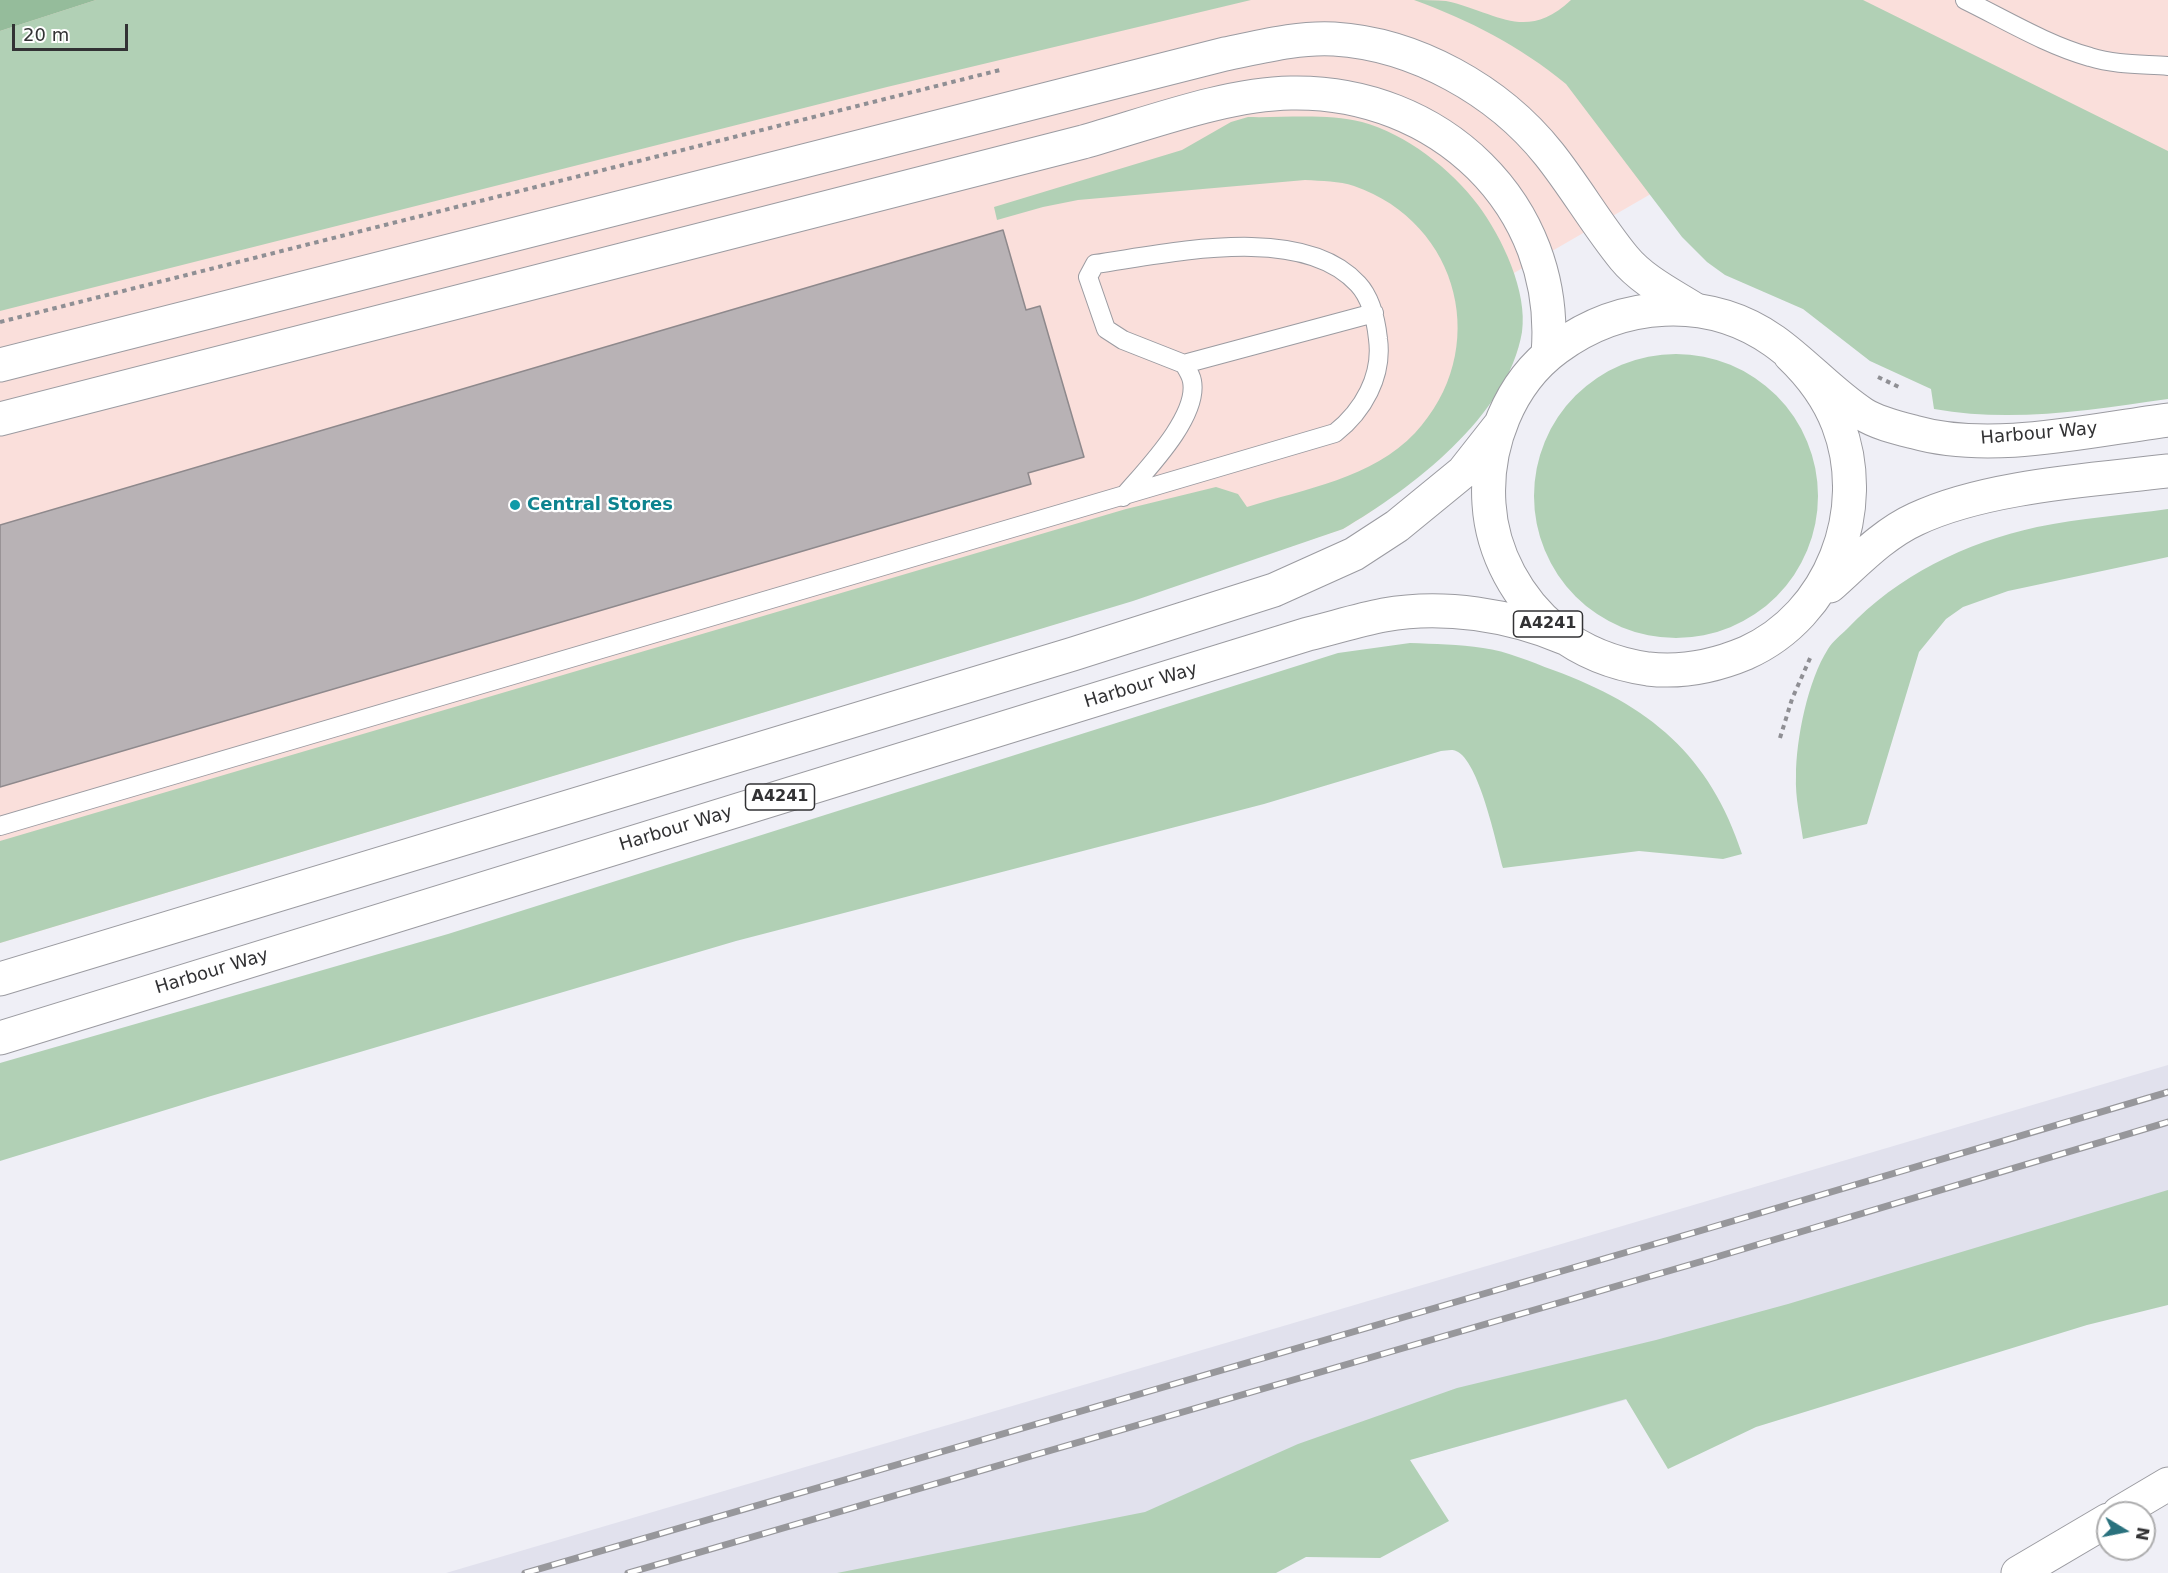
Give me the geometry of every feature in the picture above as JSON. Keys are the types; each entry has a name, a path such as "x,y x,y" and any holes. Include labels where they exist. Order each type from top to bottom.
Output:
{"main road":[{"path":"0,365 1225,54 1270,44 1333,39 1382,45 1411,54 1471,86 1514,118 1548,153 1625,259 1655,285 1694,309"},
{"path":"0,418 1060,148 1228,101 1291,93 1324,94 1383,107 1426,127 1474,159 1505,192 1533,242 1546,289 1548,354"},
{"name":"A4241","path":"1809,605 1826,579 1840,550 1847,522 1850,490 1847,453 1838,423 1822,392 1790,355 1773,340 1744,324 1694,309 1658,308 1621,314 1578,333 1548,354 1523,382 1500,425 1492,450 1488,490 1490,517 1496,543 1506,567 1526,601 1544,621 1565,638 1594,655 1626,666 1659,670 1693,669 1726,661 1757,648 1784,628 1878,542 1915,519 1932,512 2036,487 2168,471"},
{"name":"Harbour Way","path":"1790,355 1866,417 1918,434 1965,441 2030,438 2168,420"},
{"name":"A4241","path":"0,980 1050,661 1274,590 1354,554 1397,526 1462,472 1500,425"},
{"name":"Harbour Way","path":"0,1038 1308,634 1385,615 1432,611 1498,616 1543,628 1565,638"},
{"path":"2139,1501 2168,1484"},
{"path":"2018,1573 2096,1527"}],"lane":[{"path":"1965,0 2062,48 2092,58 2122,64 2168,66"},
{"path":"0,826 1335,433 1352,420 1376,375 1379,342 1374,313 1359,284 1334,265 1305,255 1261,246 1227,246 1095,264 1088,277 1106,328 1123,340 1184,364 1374,313"},
{"path":"1123,496 1164,449 1187,414 1193,382 1184,364"}],"path":[{"path":"1780,738 1792,699 1814,650"}],"shaded area":[{"path":"0,0 2168,0 2168,315 1694,169 1514,273 1521,306 1522,330 1517,352 1505,379 1471,426 1442,457 1369,513 1343,529 1062,622 0,943"},
{"path":"2168,1065 2168,1237 1636,1397 1002,1573 446,1573"}],"green space":[{"path":"0,0 96,0 0,31"},
{"path":"96,0 1251,0 887,87 0,311 0,31"},
{"path":"1414,0 1446,1 1510,21 1525,22 1539,20 1555,13 1571,0 1863,0 2168,151 2168,399 2080,411 2022,415 1963,413 1934,409 1931,389 1870,361 1803,309 1725,275 1707,262 1682,237 1566,84 1549,70 1493,35"},
{"path":"1248,117 1348,119 1379,128 1411,144 1441,166 1478,205 1504,249 1517,283 1523,316 1522,332 1513,363 1498,393 1453,447 1398,493 1370,512 1343,529 1133,601 0,943 0,841 1126,509 1216,487 1238,494 1247,507 1337,480 1379,461 1415,433 1439,400 1453,365 1458,329 1454,293 1441,259 1420,229 1390,204 1348,184 1305,180 1078,200 997,220 994,207 1182,150 1231,122"},
{"path":"1676,354 1704,357 1730,365 1755,378 1776,396 1794,417 1807,442 1815,468 1818,496 1815,524 1807,550 1794,575 1776,596 1755,614 1730,627 1704,635 1676,638 1648,635 1622,627 1597,614 1576,596 1558,575 1545,550 1537,524 1534,496 1537,468 1545,442 1558,417 1576,396 1597,378 1622,365 1648,357"},
{"path":"2168,509 2168,557 2008,591 1963,607 1946,619 1919,652 1867,824 1803,839 1796,792 1798,745 1804,710 1821,662 1830,646 1867,610 1911,577 1984,542 2053,524"},
{"path":"1410,643 1483,648 1528,660 1587,684 1647,717 1672,738 1712,788 1729,819 1742,854 1723,859 1639,851 1503,868 1486,804 1472,770 1456,751 1441,751 1264,804 736,941 211,1096 0,1161 0,1063 448,934 1338,653"},
{"path":"2168,1190 2168,1305 2087,1325 1756,1427 1668,1469 1626,1399 1410,1460 1449,1521 1380,1558 1306,1557 1276,1573 837,1573 1145,1512 1298,1444 1457,1388 1656,1340 1788,1304"}],"building":[{"name":"Central Stores","path":"1003,230 1026,310 1040,306 1084,457 1028,473 1031,484 0,787 0,525"}],"railway":[{"path":"525,1573 2168,1092"},
{"path":"628,1573 1703,1261 2168,1122"}],"place":[{"name":"Central Stores","path":"515,505"}]}
